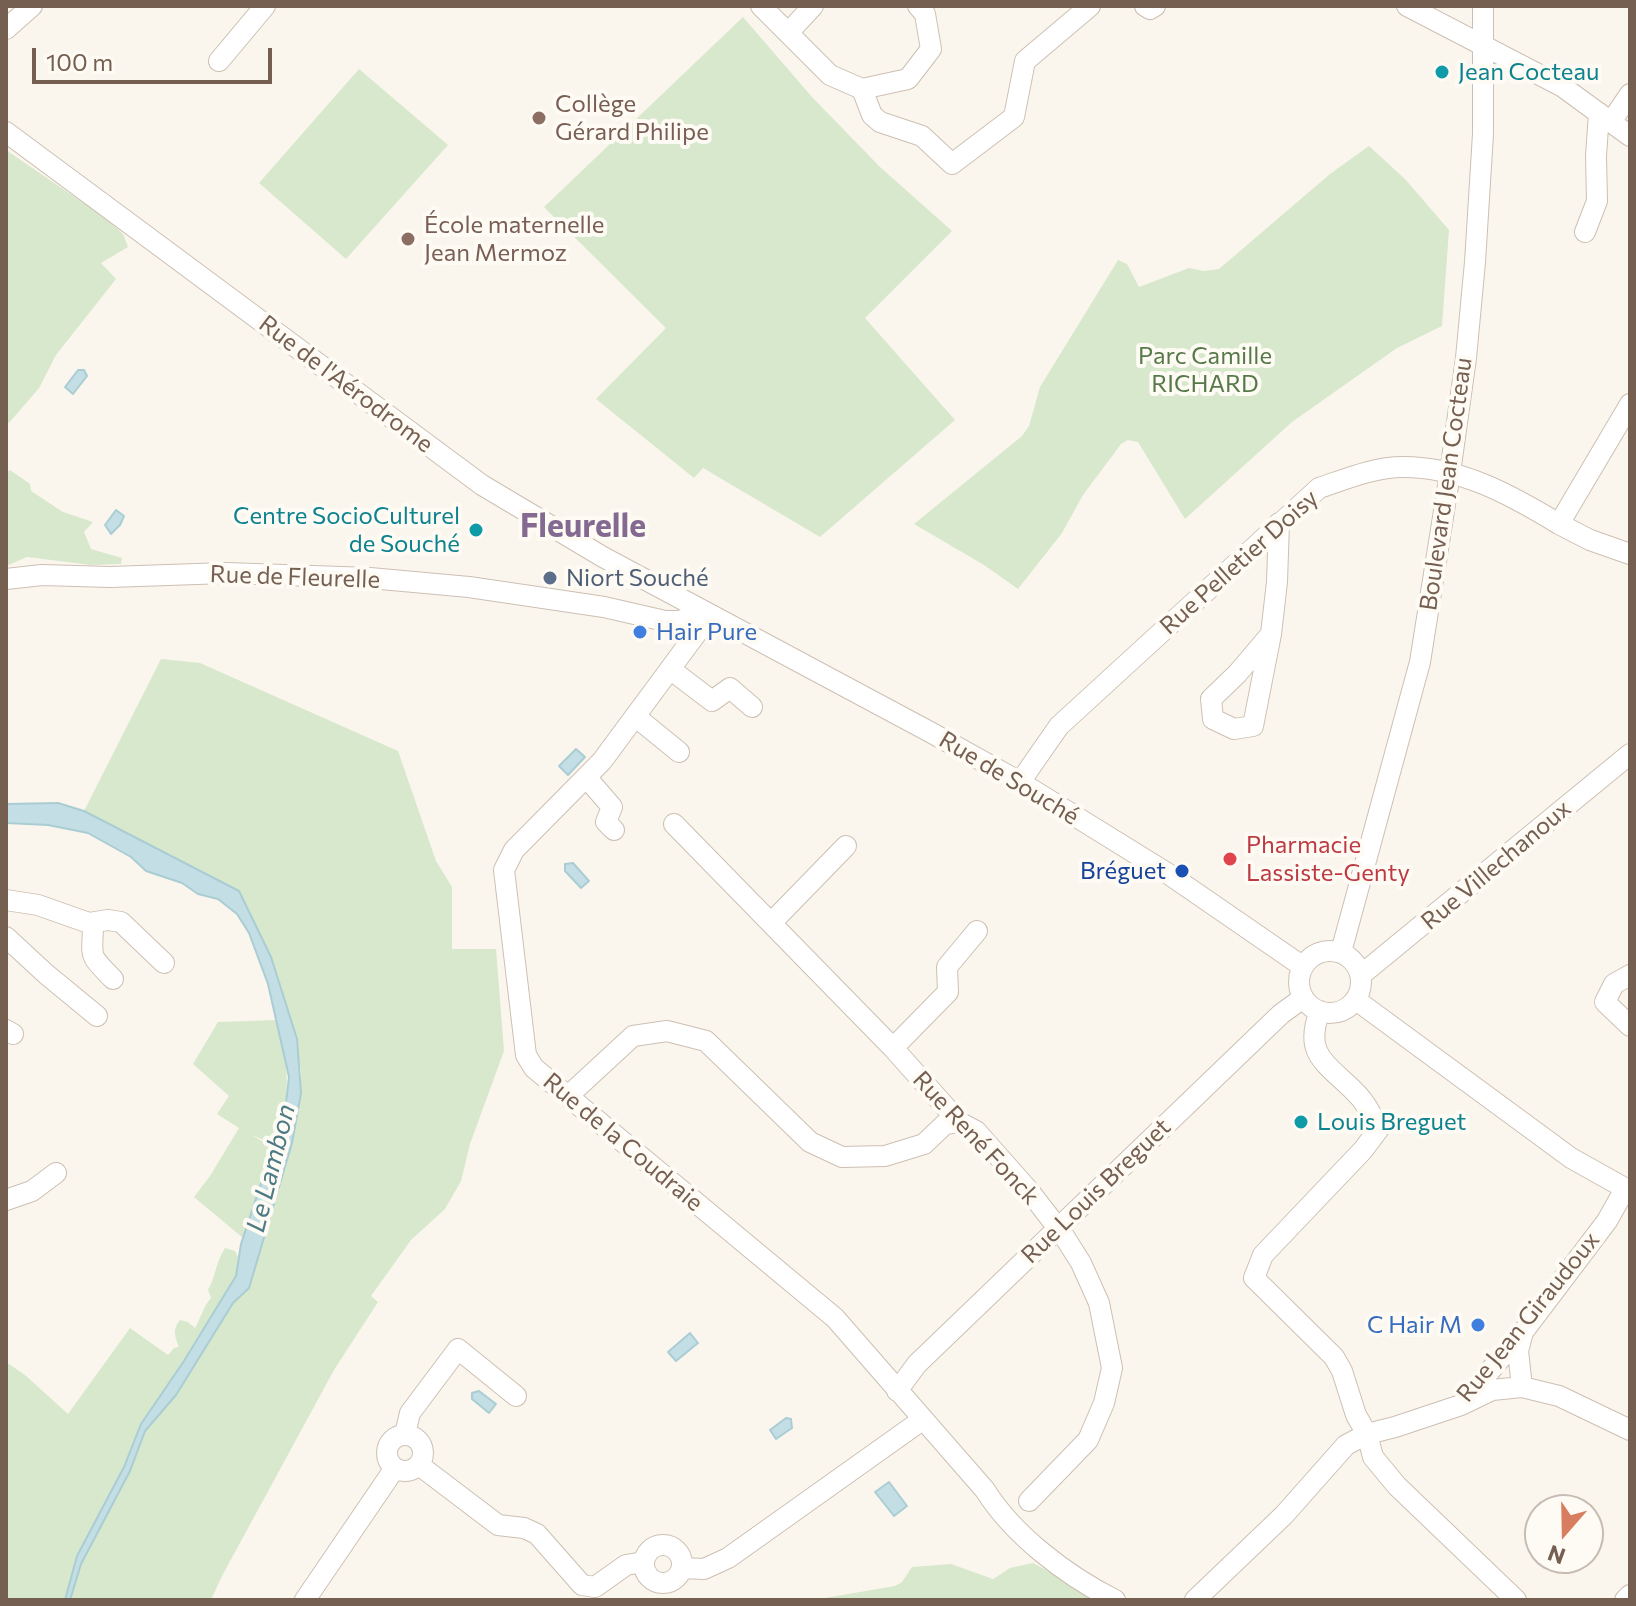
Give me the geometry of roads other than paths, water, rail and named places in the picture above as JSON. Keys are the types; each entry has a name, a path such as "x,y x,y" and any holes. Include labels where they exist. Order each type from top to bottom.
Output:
{"street":[{"path":"6,29 32,6"},
{"path":"219,61 265,6"},
{"path":"761,6 830,75 862,89 908,79 931,49 925,14 918,6"},
{"path":"788,33 813,6"},
{"path":"862,89 872,115 880,122 922,136 952,164 1014,117 1025,61 1090,6"},
{"path":"1145,6 1150,9 1155,6"},
{"path":"1407,6 1563,87 1630,136"},
{"name":"Boulevard Jean Cocteau","path":"1341,952 1420,662 1450,473 1475,262 1483,134 1483,6"},
{"path":"1585,232 1597,201 1596,156 1605,117 1630,94"},
{"name":"Rue de l'Aérodrome","path":"6,132 482,485 706,613"},
{"path":"1559,524 1630,404"},
{"name":"Rue Pelletier Doisy","path":"1020,782 1059,726 1319,488 1362,473 1402,467 1450,473 1513,497 1590,540 1630,554"},
{"path":"1271,634 1279,523"},
{"name":"Rue de Fleurelle","path":"6,579 42,575 110,577 226,573 370,578 469,587 629,611 665,621 680,621 706,613"},
{"path":"629,611 646,608 667,592"},
{"name":"Rue de Souché","path":"706,613 1020,782 1167,873 1302,966"},
{"name":"Rue de la Coudraie","path":"706,613 670,669 602,761 514,850 504,870 526,1055 534,1068 835,1318 985,1490 1000,1513 1061,1567 1115,1600"},
{"path":"670,669 712,701 730,688 752,707"},
{"path":"636,717 679,752"},
{"name":"Rue Villechanoux","path":"1361,975 1630,754"},
{"path":"586,777 612,807 606,822 614,830"},
{"name":"Rue René Fonck","path":"674,824 893,1048 959,1122 976,1131 1058,1228 1081,1263 1099,1303 1112,1368 1104,1403 1088,1440 1029,1501"},
{"path":"772,922 846,846"},
{"path":"6,923 10,900 38,905 93,923 108,920 121,922 164,963"},
{"path":"93,923 92,957 113,979"},
{"path":"893,1048 948,992 947,967 977,931"},
{"path":"6,937 97,1016"},
{"path":"1341,952 1355,962 1361,975 1361,985 1356,1000 1343,1010 1326,1013 1303,998 1299,979 1302,966 1317,953 1341,952"},
{"path":"1629,1023 1605,1002 1614,984 1630,975"},
{"name":"Rue Louis Breguet","path":"897,1391 917,1364 1068,1216 1281,1014 1303,998"},
{"path":"1356,1000 1571,1158 1628,1190"},
{"path":"1320,1011 1312,1031 1317,1053 1336,1076 1356,1092 1371,1112 1378,1130 1363,1150 1263,1255 1254,1278 1334,1357 1342,1371 1356,1415 1367,1434 1373,1457 1397,1486 1516,1600"},
{"path":"568,1096 633,1036 667,1031 706,1041 810,1142 842,1157 885,1156 924,1144 945,1124 959,1122"},
{"path":"6,1200 32,1191 56,1173"},
{"name":"Rue Jean Giraudoux","path":"1195,1600 1284,1515 1346,1445 1367,1434 1461,1405 1523,1332 1628,1190"},
{"path":"1522,1387 1518,1351 1523,1332"},
{"path":"405,1434 410,1413 458,1349 516,1396"},
{"path":"1461,1405 1492,1390 1522,1387 1559,1396 1630,1430"},
{"path":"419,1465 498,1525 524,1528 537,1534 582,1585 595,1587 626,1565 644,1562 648,1574 658,1582 670,1581 680,1574 682,1568 704,1569 728,1558 922,1420"},
{"path":"405,1434 416,1438 423,1448 419,1465 410,1471 395,1468 388,1459 387,1447 394,1438 405,1434"},
{"path":"305,1600 395,1468"},
{"path":"985,1490 1010,1502 1029,1501 1028,1531 1034,1543"},
{"path":"1625,1600 1630,1595"}],"water":[{"path":"78,370 84,370 87,376 73,394 65,387"},
{"path":"116,510 124,516 111,534 105,525"},
{"path":"576,749 585,757 568,775 559,766"},
{"name":"Le Lambon","path":"58,803 84,811 239,891 271,957 297,1039 301,1093 292,1143 249,1288 233,1303 176,1395 145,1431 130,1471 81,1564 70,1600 65,1600 77,1556 124,1467 141,1424 236,1276 241,1244 285,1111 289,1077 268,984 249,933 237,914 218,899 198,894 182,883 146,871 131,857 88,833 48,825 6,823 6,804"},
{"path":"573,863 589,881 581,888 565,871 565,864"},
{"path":"690,1333 698,1343 676,1361 668,1352"},
{"path":"479,1391 496,1404 489,1413 472,1399 472,1393"},
{"path":"786,1418 791,1419 792,1428 776,1439 770,1430"},
{"path":"889,1482 907,1506 894,1516 875,1492"}],"place":[{"name":"Jean Cocteau","path":"1442,72"},
{"name":"Collège Gérard Philipe","path":"539,118"},
{"name":"École maternelle Jean Mermoz","path":"408,239"},
{"name":"Centre SocioCulturel de Souché","path":"476,530"},
{"name":"Niort Souché","path":"550,578"},
{"name":"Hair Pure","path":"640,632"},
{"name":"Pharmacie Lassiste-Genty","path":"1230,859"},
{"name":"Bréguet","path":"1182,871"},
{"name":"Louis Breguet","path":"1301,1122"},
{"name":"C Hair M","path":"1478,1325"}],"district":[{"name":"Fleurelle","path":"583,526"}],"park label":[{"name":"Parc Camille RICHARD","path":"1205,370"}]}
